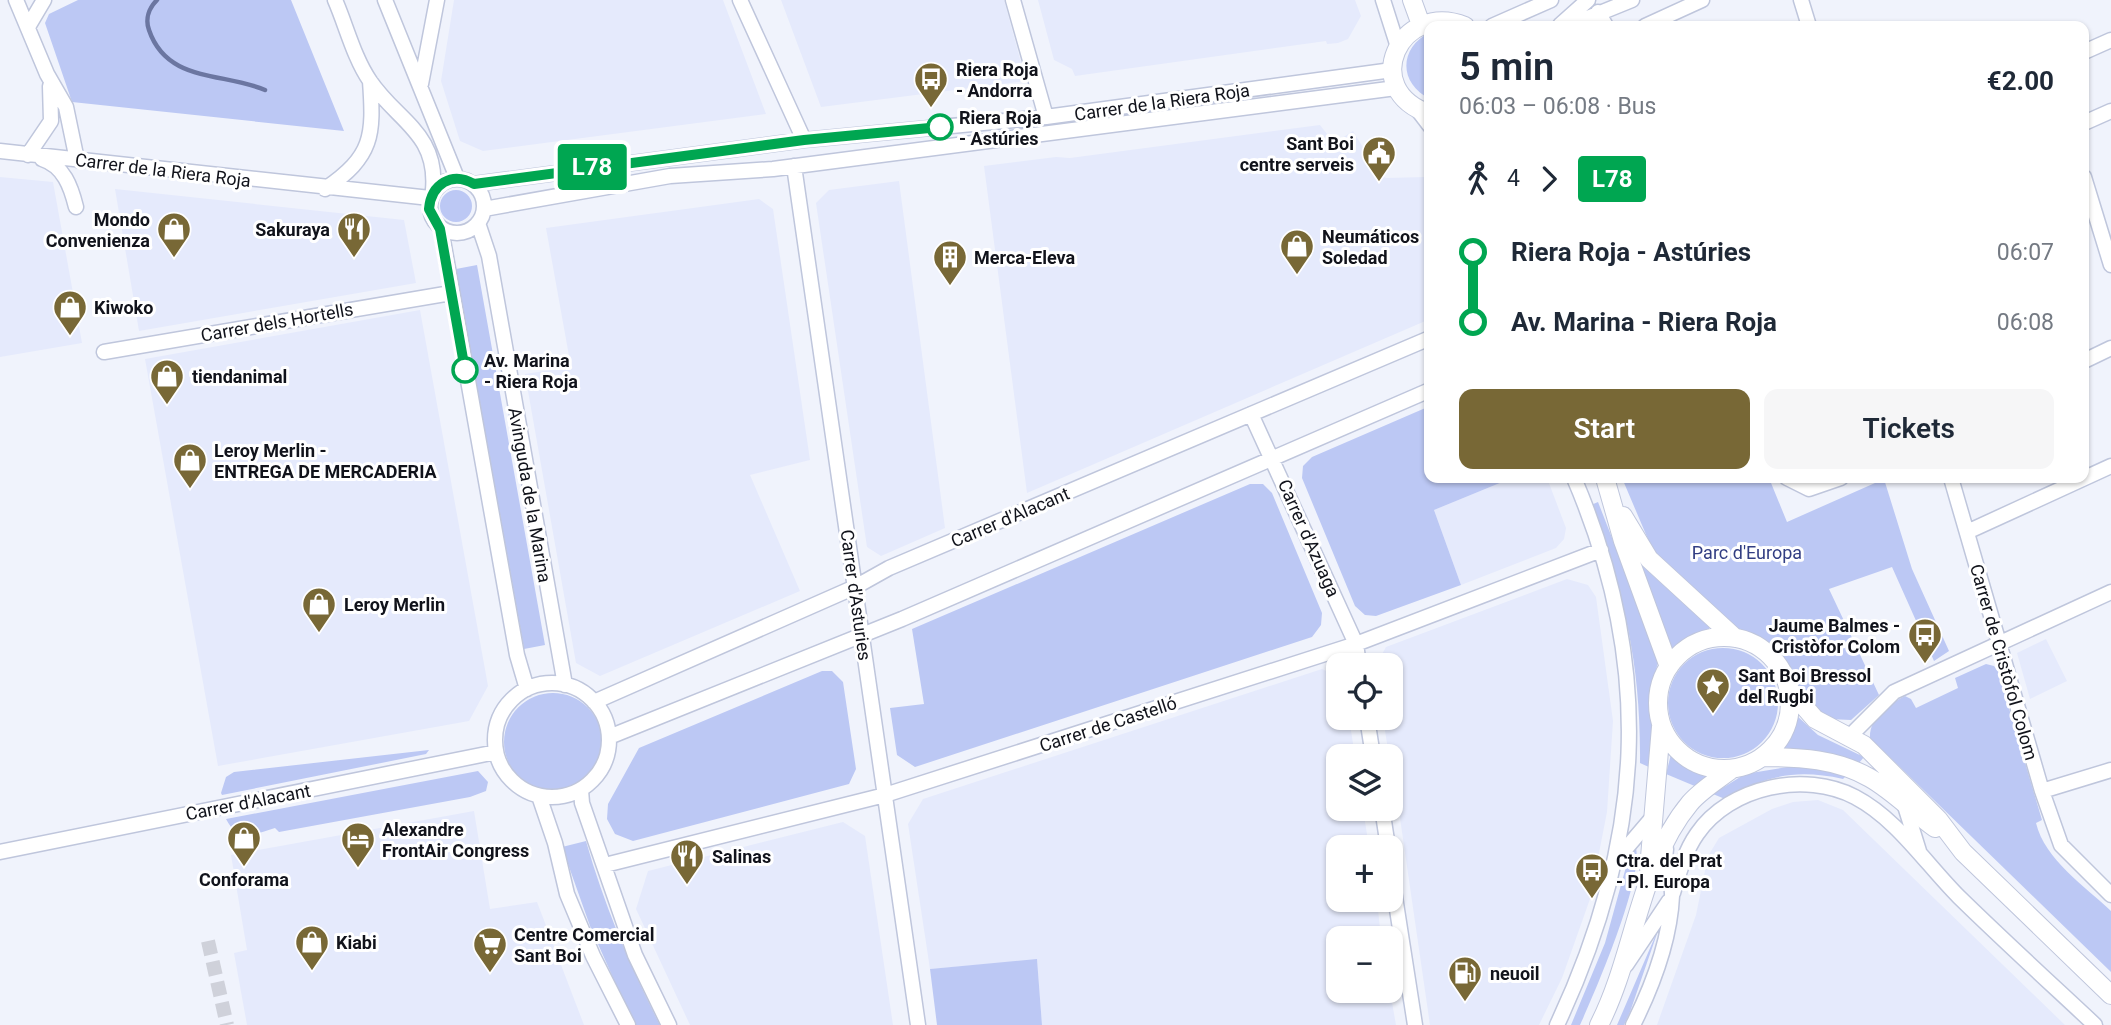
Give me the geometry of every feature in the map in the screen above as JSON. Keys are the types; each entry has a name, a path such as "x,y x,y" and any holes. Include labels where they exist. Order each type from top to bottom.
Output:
{"street":[{"path":"16,0 47,74 66,107 77,160"},
{"path":"28,27 44,0"},
{"path":"335,0 370,81 428,146 435,178 429,209 440,229 517,655 527,689"},
{"path":"385,0 457,178"},
{"path":"421,84 438,0"},
{"path":"740,0 804,140"},
{"path":"1013,0 1046,117"},
{"path":"1383,0 1397,44"},
{"path":"1412,0 1420,22"},
{"path":"1503,21 1551,0"},
{"path":"1565,21 1588,0"},
{"path":"1598,12 1613,0"},
{"path":"1579,21 1632,0"},
{"path":"1656,21 1702,0"},
{"path":"1801,0 1807,21"},
{"path":"1598,12 1603,21"},
{"path":"1424,21 1437,18 1455,21"},
{"path":"1423,112 1396,88 1392,70 1397,44 1406,32 1424,21"},
{"path":"2089,50 2111,40"},
{"name":"Carrer de la Riera Roja","path":"474,184 804,140 1046,117 1392,70"},
{"path":"47,74 53,103 51,121 28,155 52,162 57,167 71,188 76,207"},
{"path":"325,189 352,170 366,148 373,121 370,81"},
{"name":"Carrer de la Riera Roja","path":"484,209 670,176 794,166 1396,88"},
{"path":"2089,121 2111,111"},
{"name":"Carrer de la Riera Roja","path":"0,151 325,189 432,194"},
{"name":"Carrer d'Asturies","path":"794,166 918,1025"},
{"path":"432,194 444,181 457,178 474,184 482,195 484,209 478,223 465,233 440,229"},
{"path":"2089,193 2111,265"},
{"name":"Avinguda de la Marina","path":"478,223 489,256 565,685"},
{"name":"Carrer dels Hortells","path":"104,352 451,293"},
{"name":"Carrer d'Alacant","path":"594,702 855,587 889,568 1424,341"},
{"path":"2089,359 2111,348"},
{"path":"609,737 861,636 1424,393"},
{"name":"Carrer d'Azuaga","path":"1251,414 1356,644 1357,653"},
{"path":"2089,476 2111,466"},
{"path":"1557,1025 1588,952 1616,860 1630,768 1623,640 1601,550 1576,483"},
{"path":"1797,483 1809,489 1826,483"},
{"name":"Carrer de Cristòfol Colom","path":"1952,483 2042,791 2061,845 2111,895"},
{"path":"1967,532 2074,483"},
{"path":"1608,486 1649,559 1735,638"},
{"path":"1608,486 1623,541 1669,667"},
{"name":"Carrer de Castelló","path":"605,865 885,795 1356,644 1601,550"},
{"path":"1848,738 1894,692 2111,592"},
{"path":"1648,884 1652,818 1662,747 1659,692 1669,667 1684,651 1698,642 1713,638 1735,638 1753,643 1772,657 1783,672 1789,689 1790,710 1785,730 1763,757"},
{"path":"543,684 565,685 584,693 594,702 604,718 609,737 602,767 580,790 560,797 539,796 514,783 502,769 496,752 495,735 502,713 513,699 527,689 543,684"},
{"path":"1789,689 1815,719 1864,745 1881,761 1938,819 1958,845 2111,995"},
{"path":"1661,723 1671,744 1688,759 1709,768 1732,769"},
{"name":"Carrer d'Alacant","path":"0,852 496,752"},
{"path":"1599,1025 1621,972 1648,884 1668,837 1690,803 1732,769 1763,757 1802,757 1831,763 1868,777 1958,845"},
{"path":"2042,791 2111,770"},
{"path":"1633,1025 1664,940 1672,895 1687,851 1704,825 1735,802 1776,786 1823,785 1857,798 1878,814 1958,896 2095,1025"},
{"path":"580,790 582,803 635,955 669,1025"},
{"path":"539,796 555,843 567,894 593,956 628,1025"},
{"path":"1905,806 1921,856"},
{"path":"1616,860 1652,818"},
{"path":"1621,972 1672,895 1664,867 1668,837"},
{"path":"1397,912 1415,1025"}],"shaded area":[{"path":"454,0 723,0 766,114 483,151 460,141 441,81"},
{"path":"781,0 1004,0 1026,81 821,107"},
{"path":"1038,0 1355,0 1361,16 1348,39 1338,43 1327,44 1326,41 1075,76 1072,69 1054,60"},
{"path":"1320,125 1334,143 1353,131 1379,174 1386,178 1424,177 1424,322 1027,493 984,166 1056,157 1070,158"},
{"path":"0,177 53,182 82,343 0,357"},
{"path":"899,181 945,528 881,556 867,547 816,203 829,190"},
{"path":"115,189 404,220 416,283 139,331"},
{"path":"759,199 773,209 810,460 750,475 800,591 600,676 576,663 525,374 571,367 546,228"},
{"path":"420,310 488,686 469,721 218,766 145,359"},
{"path":"1500,483 1549,483 1566,528 1564,539 1556,548 1461,585 1434,510"},
{"path":"1567,579 1588,585 1596,597 1613,721 1607,812 1590,899 1562,978 1539,1025 1430,1025 1400,821 1403,821 1403,744 1387,744 1385,730 1403,730 1403,653 1383,653 1386,647"},
{"path":"2046,639 2067,681 2030,699 2017,653"},
{"path":"1322,669 1326,671 1326,730 1351,730 1353,744 1326,744 1326,821 1365,821 1367,835 1326,835 1326,912 1378,912 1380,926 1326,926 1326,1003 1392,1003 1396,1025 1042,1025 1037,960 930,969 908,824 923,799"},
{"path":"1818,800 1843,810 2065,1025 1657,1025 1696,915 1708,856 1719,838 1772,809 1793,802"},
{"path":"474,811 490,909 537,902 584,1025 247,1025 234,953 247,950 231,855"},
{"path":"843,822 865,836 893,1025 690,1025 636,909 648,871"}],"green space":[{"path":"78,0 291,0 344,131 72,102 45,23 49,14"},
{"path":"1424,36 1424,95 1412,84 1406,65 1412,47"},
{"path":"456,190 468,194 472,206 468,218 456,222 444,218 440,206 444,194"},
{"path":"477,265 545,645 524,649 456,269"},
{"path":"1424,409 1424,483 1500,483 1434,510 1461,585 1376,616 1365,615 1355,606 1302,478 1303,466 1312,457"},
{"name":"Parc d'Europa","path":"1624,483 1771,483 1787,522 1875,483 1885,483 1912,569 1949,651 1934,661 1892,567 1829,589 1879,695 1851,720 1829,719 1802,695 1785,659 1773,644 1733,627 1653,551"},
{"path":"1250,484 1263,484 1272,493 1322,613 1321,625 1312,637 915,767 897,755 890,708 924,704 912,629"},
{"path":"1598,502 1659,658 1650,695 1655,731 1651,768 1640,763 1638,694 1634,663 1622,601 1591,505"},
{"path":"1639,563 1709,626 1709,631 1672,648"},
{"path":"1723,648 1744,652 1762,664 1774,682 1778,703 1774,724 1762,742 1744,754 1723,758 1702,754 1684,742 1672,724 1668,703 1672,682 1684,664 1702,652"},
{"path":"1986,664 1994,666 1998,671 2042,820 2036,823 2041,836 2067,872 2111,911 2111,972 1870,738 1876,718 1893,703 1905,696 1911,699 1916,708 1958,688 1955,678"},
{"path":"822,671 832,671 843,682 856,769 849,784 633,841 615,834 607,819 608,804 639,748"},
{"path":"553,693 572,696 588,707 599,723 602,742 599,761 588,777 572,788 553,791 534,788 518,777 507,761 504,742 507,723 518,707 534,696"},
{"path":"1796,715 1818,735 1864,757 1859,763 1825,752 1781,750"},
{"path":"429,750 426,754 222,795 221,793 226,777 234,772"},
{"path":"1671,754 1689,767 1709,776 1697,787 1666,774"},
{"path":"1800,765 1847,775 1843,779 1811,775 1782,776 1754,784 1725,799 1713,794 1745,774"},
{"path":"478,771 488,782 486,791 470,797 279,832 275,828 248,835 236,831 226,819"},
{"path":"586,841 619,935 660,1025 634,1025 590,926 562,847"},
{"path":"1636,848 1632,884 1617,935 1580,1025 1571,1025 1605,943 1629,856"},
{"path":"1660,925 1630,1012 1624,1025 1617,1025"},
{"path":"1037,959 1042,1025 937,1025 930,969"}],"waterway":[{"path":"157,0 148,14 147,22 157,47 169,59 198,73 265,90"}],"tunnel":[{"path":"208,941 227,1025"}],"bus line":[{"name":"L78","path":"465,370 440,229 429,209 433,190 444,181 457,178 474,184 804,140 940,127"}],"place":[{"name":"Riera Roja - Andorra","path":"931,109"},
{"name":"Riera Roja - Astúries","path":"940,127"},
{"name":"Sant Boi centre serveis","path":"1379,183"},
{"name":"Mondo Convenienza","path":"174,259"},
{"name":"Sakuraya","path":"354,259"},
{"name":"Neumáticos Soledad","path":"1297,276"},
{"name":"Merca-Eleva","path":"950,287"},
{"name":"Kiwoko","path":"70,337"},
{"name":"Av. Marina - Riera Roja","path":"465,370"},
{"name":"tiendanimal","path":"167,406"},
{"name":"Leroy Merlin - ENTREGA DE MERCADERIA","path":"190,490"},
{"name":"Leroy Merlin","path":"319,634"},
{"name":"Jaume Balmes - Cristòfor Colom","path":"1925,665"},
{"name":"Sant Boi Bressol del Rugbi","path":"1713,715"},
{"name":"Conforama","path":"244,868"},
{"name":"Alexandre FrontAir Congress","path":"358,869"},
{"name":"Salinas","path":"687,886"},
{"name":"Ctra. del Prat - Pl. Europa","path":"1592,900"},
{"name":"Kiabi","path":"312,972"},
{"name":"Centre Comercial Sant Boi","path":"490,974"},
{"name":"neuoil","path":"1465,1003"}]}
